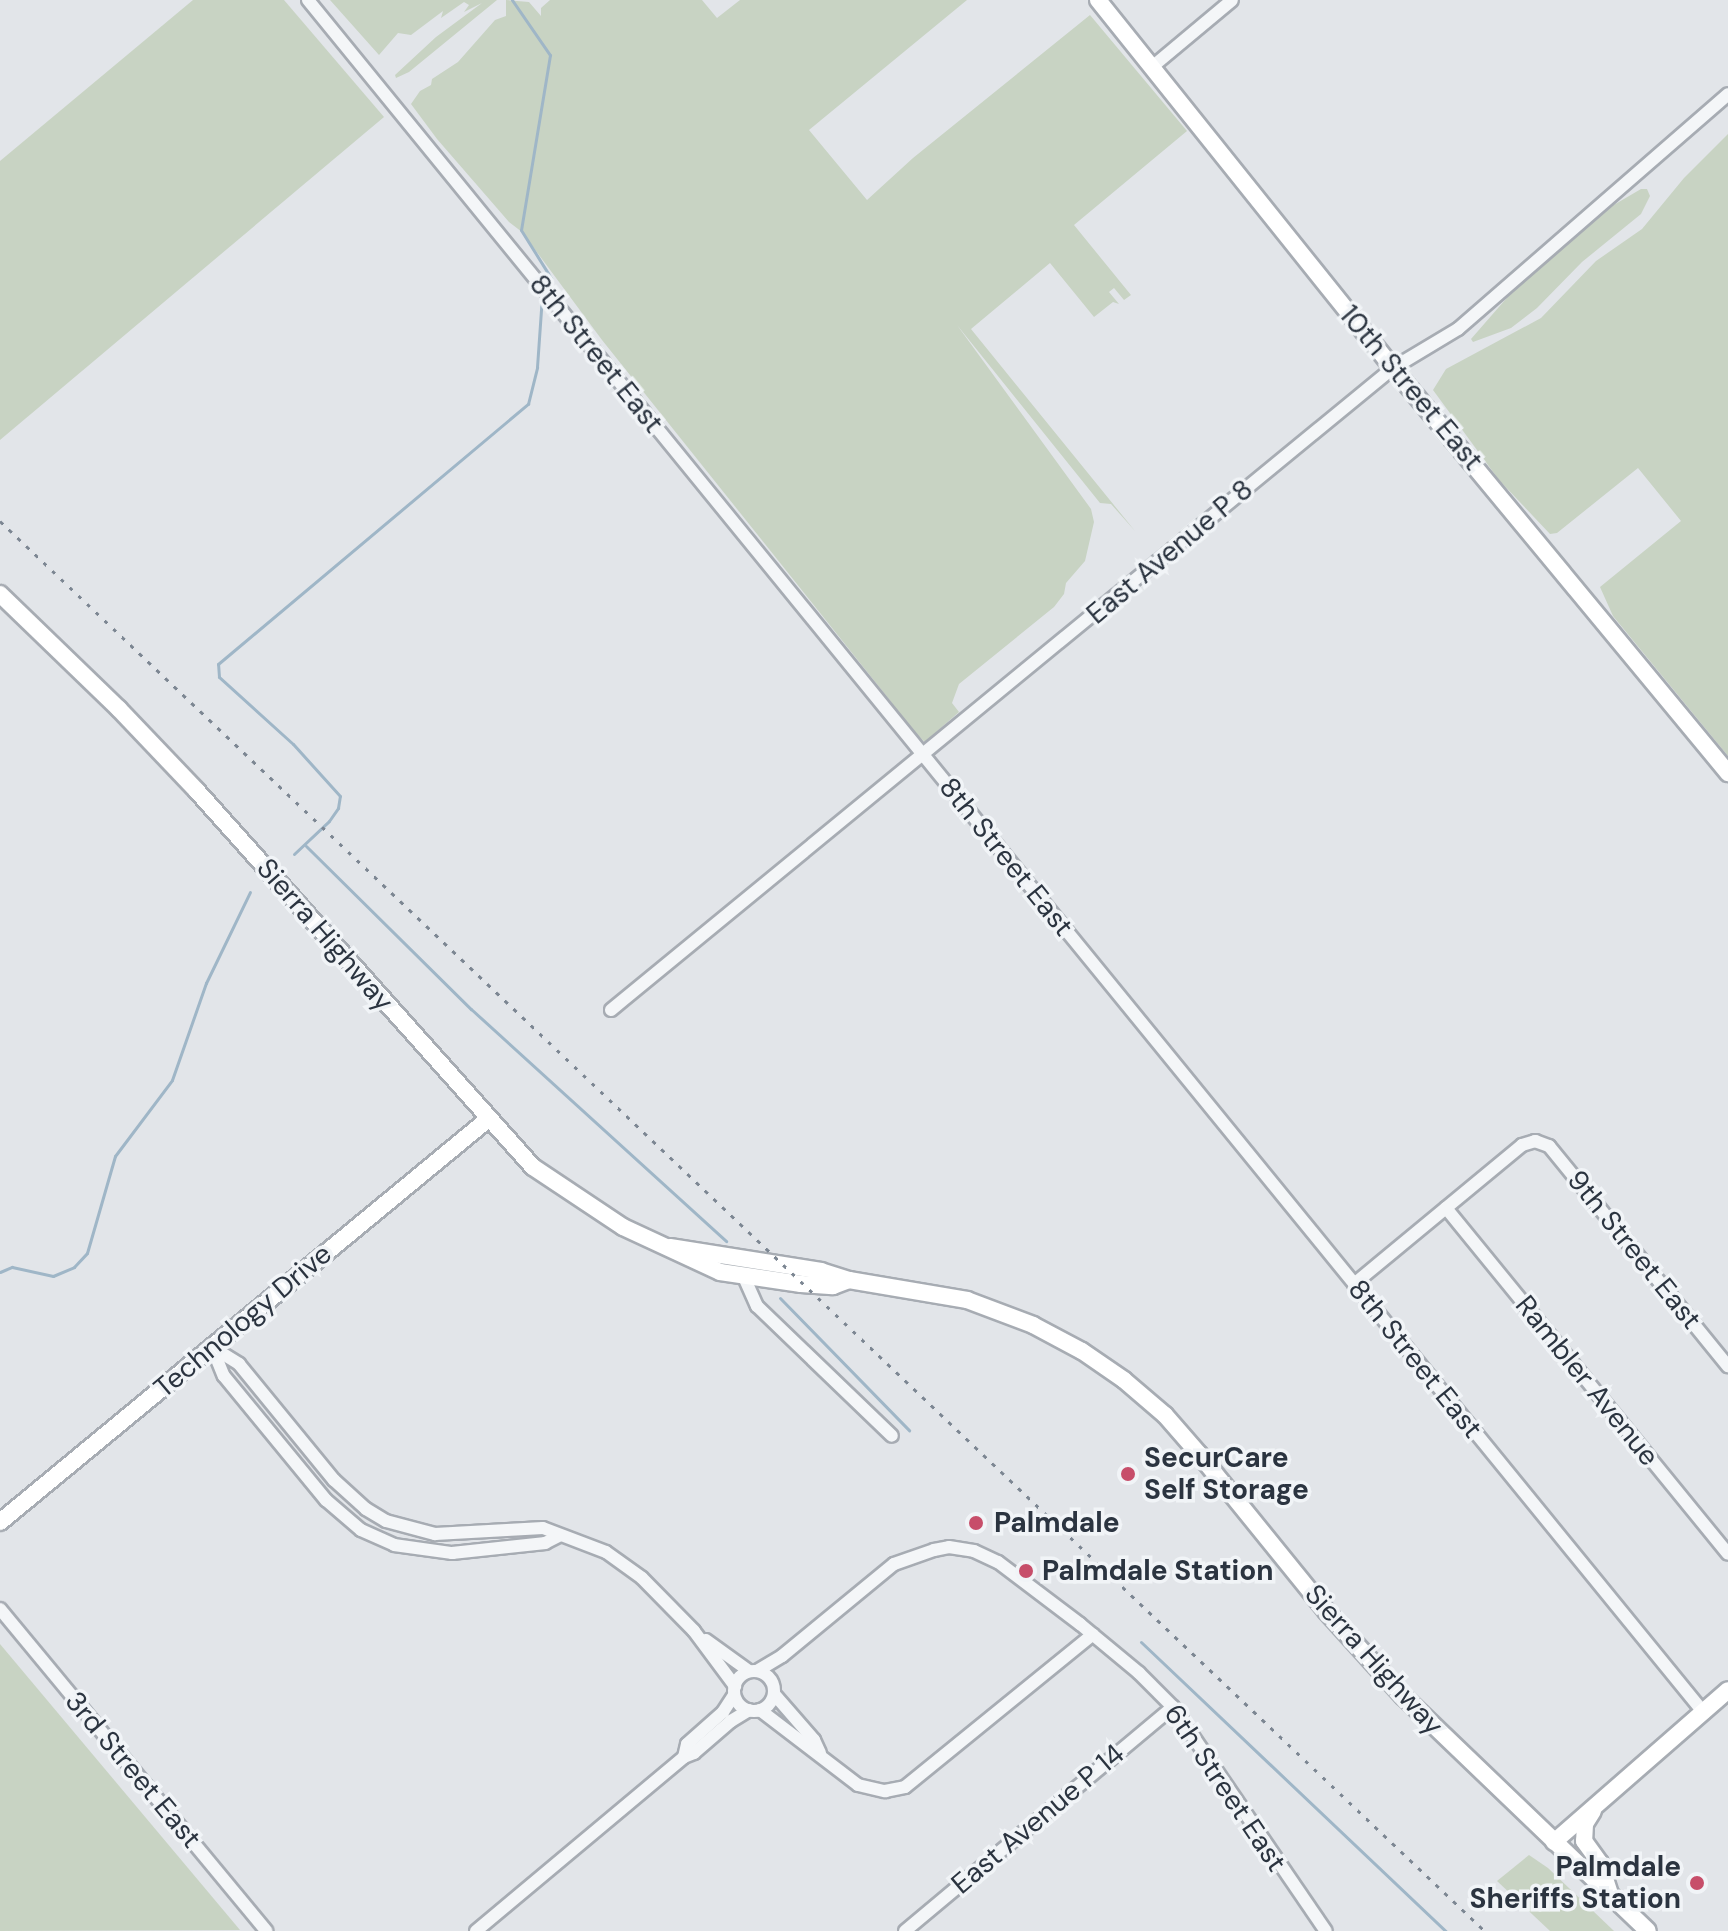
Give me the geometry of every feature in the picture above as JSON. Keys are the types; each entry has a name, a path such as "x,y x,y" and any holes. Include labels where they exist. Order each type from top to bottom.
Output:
{"main road":[{"name":"10th Street East","path":"1098,0 1393,368 1728,773"},
{"name":"Sierra Highway","path":"0,594 119,709 197,791 487,1120 533,1167 558,1187 623,1227 670,1247 689,1260 744,1277 833,1286 849,1280"},
{"name":"Technology Drive","path":"0,1522 487,1120"},
{"name":"Sierra Highway","path":"670,1247 821,1271 849,1280 967,1300 1033,1325 1082,1351 1124,1380 1165,1415 1191,1444 1327,1612 1403,1696 1648,1931"},
{"path":"1554,1842 1728,1690"},
{"path":"1600,1801 1585,1824 1584,1841 1600,1863 1610,1895"}],"street":[{"name":"8th Street East","path":"308,0 1704,1713"},
{"path":"1152,67 1232,0"},
{"name":"East Avenue P 8","path":"611,1010 1393,368 1458,329 1728,94"},
{"name":"9th Street East","path":"1446,1208 1522,1145 1535,1141 1549,1146 1728,1366"},
{"path":"1354,1284 1446,1208"},
{"name":"Rambler Avenue","path":"1446,1208 1728,1554"},
{"path":"744,1277 757,1306 892,1436"},
{"path":"212,1347 224,1376 326,1500 361,1530 394,1545 452,1553 545,1543 559,1536"},
{"path":"212,1347 239,1364 349,1496 386,1521 435,1534 543,1528 623,1562 694,1631 753,1671 769,1677 774,1694 814,1740 820,1753"},
{"path":"1717,1540 1728,1532"},
{"name":"6th Street East","path":"753,1671 782,1656 894,1564 925,1551 949,1547 974,1551 998,1562 1093,1634 1173,1707 1200,1742 1290,1883 1326,1931"},
{"name":"3rd Street East","path":"0,1609 266,1931"},
{"path":"694,1631 734,1690 754,1710 807,1748 820,1753 848,1778 870,1790 905,1787 924,1775 1093,1634"},
{"path":"684,1757 687,1744 723,1712 734,1690 753,1671"},
{"path":"476,1931 684,1757 694,1753 731,1721 769,1704 774,1694"},
{"name":"East Avenue P 14","path":"905,1931 1173,1707"}],"green space":[{"path":"193,0 284,0 384,117 0,440 0,161"},
{"path":"330,0 497,0 409,72 396,78 395,75 436,37 482,3 464,12 469,5 464,2 441,18 443,11 411,35 398,33 379,55"},
{"path":"506,0 529,2 541,16 541,8 550,0 702,0 717,18 740,0 967,0 809,130 867,200 913,158 1090,15 1187,131 1074,225 1131,295 1124,300 1114,288 1109,292 1119,304 1113,302 1094,317 1050,263 971,329 1135,531 1111,504 1100,503 957,325 1091,509 1094,522 1085,561 1066,583 1064,594 1054,607 959,684 952,703 959,712 935,733 932,741 926,743 896,715 892,703 602,340 522,232 509,222 437,139 411,104 420,91 431,85 432,79 458,62 495,20 506,16"},
{"path":"1728,134 1728,756 1613,616 1600,587 1681,521 1638,468 1557,533 1550,534 1499,480 1433,390 1446,369 1541,318 1596,261 1642,229 1684,178"},
{"path":"1641,189 1647,189 1650,196 1641,214 1582,262 1537,308 1511,328 1473,342 1471,339 1512,292 1574,234 1600,213"},
{"path":"0,1644 240,1930 0,1931"},
{"path":"1529,1855 1548,1868 1614,1931 1550,1931 1497,1881"}],"waterway":[{"path":"512,0 550,55 521,230 551,278 548,290"},
{"path":"294,854 329,821 338,808 340,796 293,744 219,677 218,664 528,404 537,367 542,295"},
{"path":"306,846 471,1009 726,1241"},
{"path":"0,1272 12,1267 53,1276 74,1267 87,1253 115,1156 172,1080 206,983 250,892"},
{"path":"780,1298 909,1430"},
{"path":"1141,1642 1446,1931"}],"railway":[{"path":"0,521 1485,1931"}],"place":[{"name":"SecurCare Self Storage","path":"1128,1474"},
{"name":"Palmdale","path":"976,1523"},
{"name":"Palmdale Station","path":"1026,1571"},
{"name":"Palmdale Sheriffs Station","path":"1697,1883"}]}
